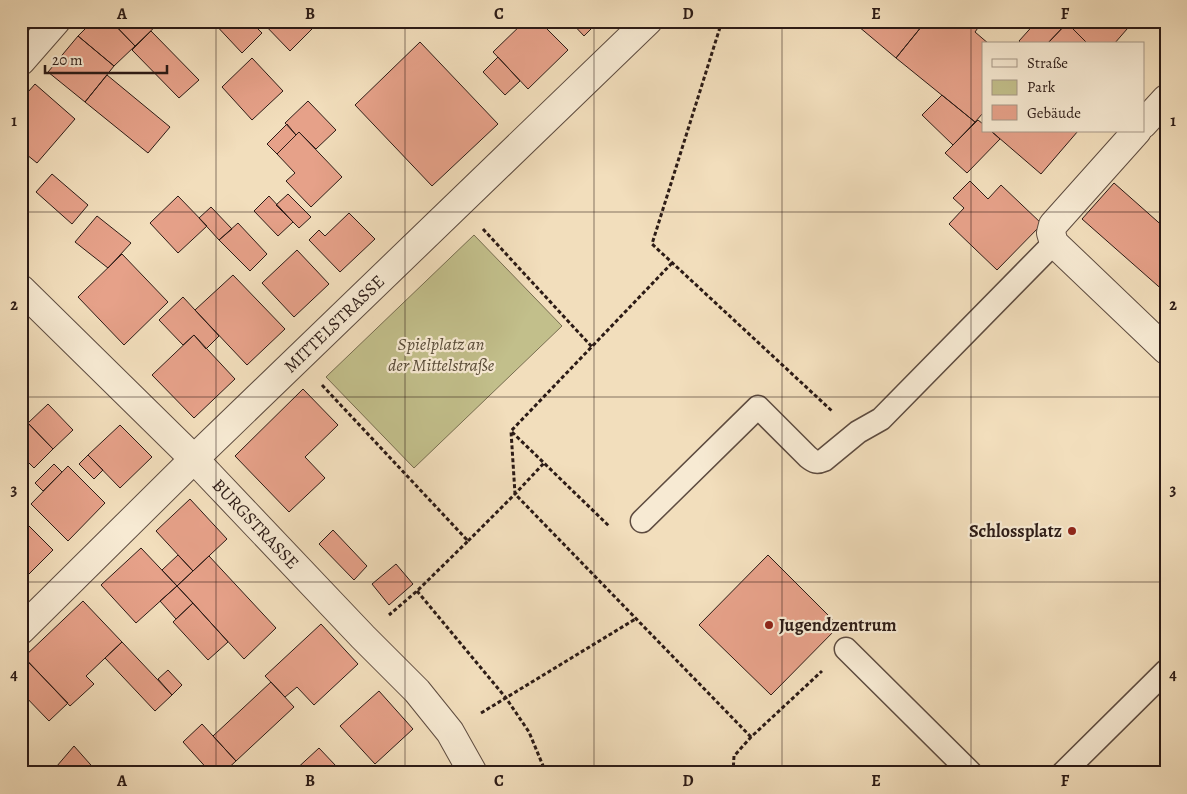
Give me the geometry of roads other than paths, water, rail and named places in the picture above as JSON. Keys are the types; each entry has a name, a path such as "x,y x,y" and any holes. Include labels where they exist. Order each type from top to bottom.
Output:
{"street":[{"path":"21,61 56,21"},
{"name":"MITTELSTRASSE","path":"21,630 194,459 648,21"},
{"path":"1144,123 1166,99"},
{"path":"1136,132 1053,225 1051,233 1054,243 1166,350"},
{"name":"BURGSTRASSE","path":"21,289 194,459 363,637 417,691 450,732 473,773"}],"lane":[{"path":"642,521 758,407 814,462 824,460 858,432 882,419 1054,243"},
{"path":"846,649 972,773"},
{"path":"1062,773 1166,670"}],"place":[{"name":"Schlossplatz","path":"1072,531"},
{"name":"Jugendzentrum","path":"769,625"}],"park label":[{"name":"Spielplatz an der Mittelstraße","path":"441,354"}]}
